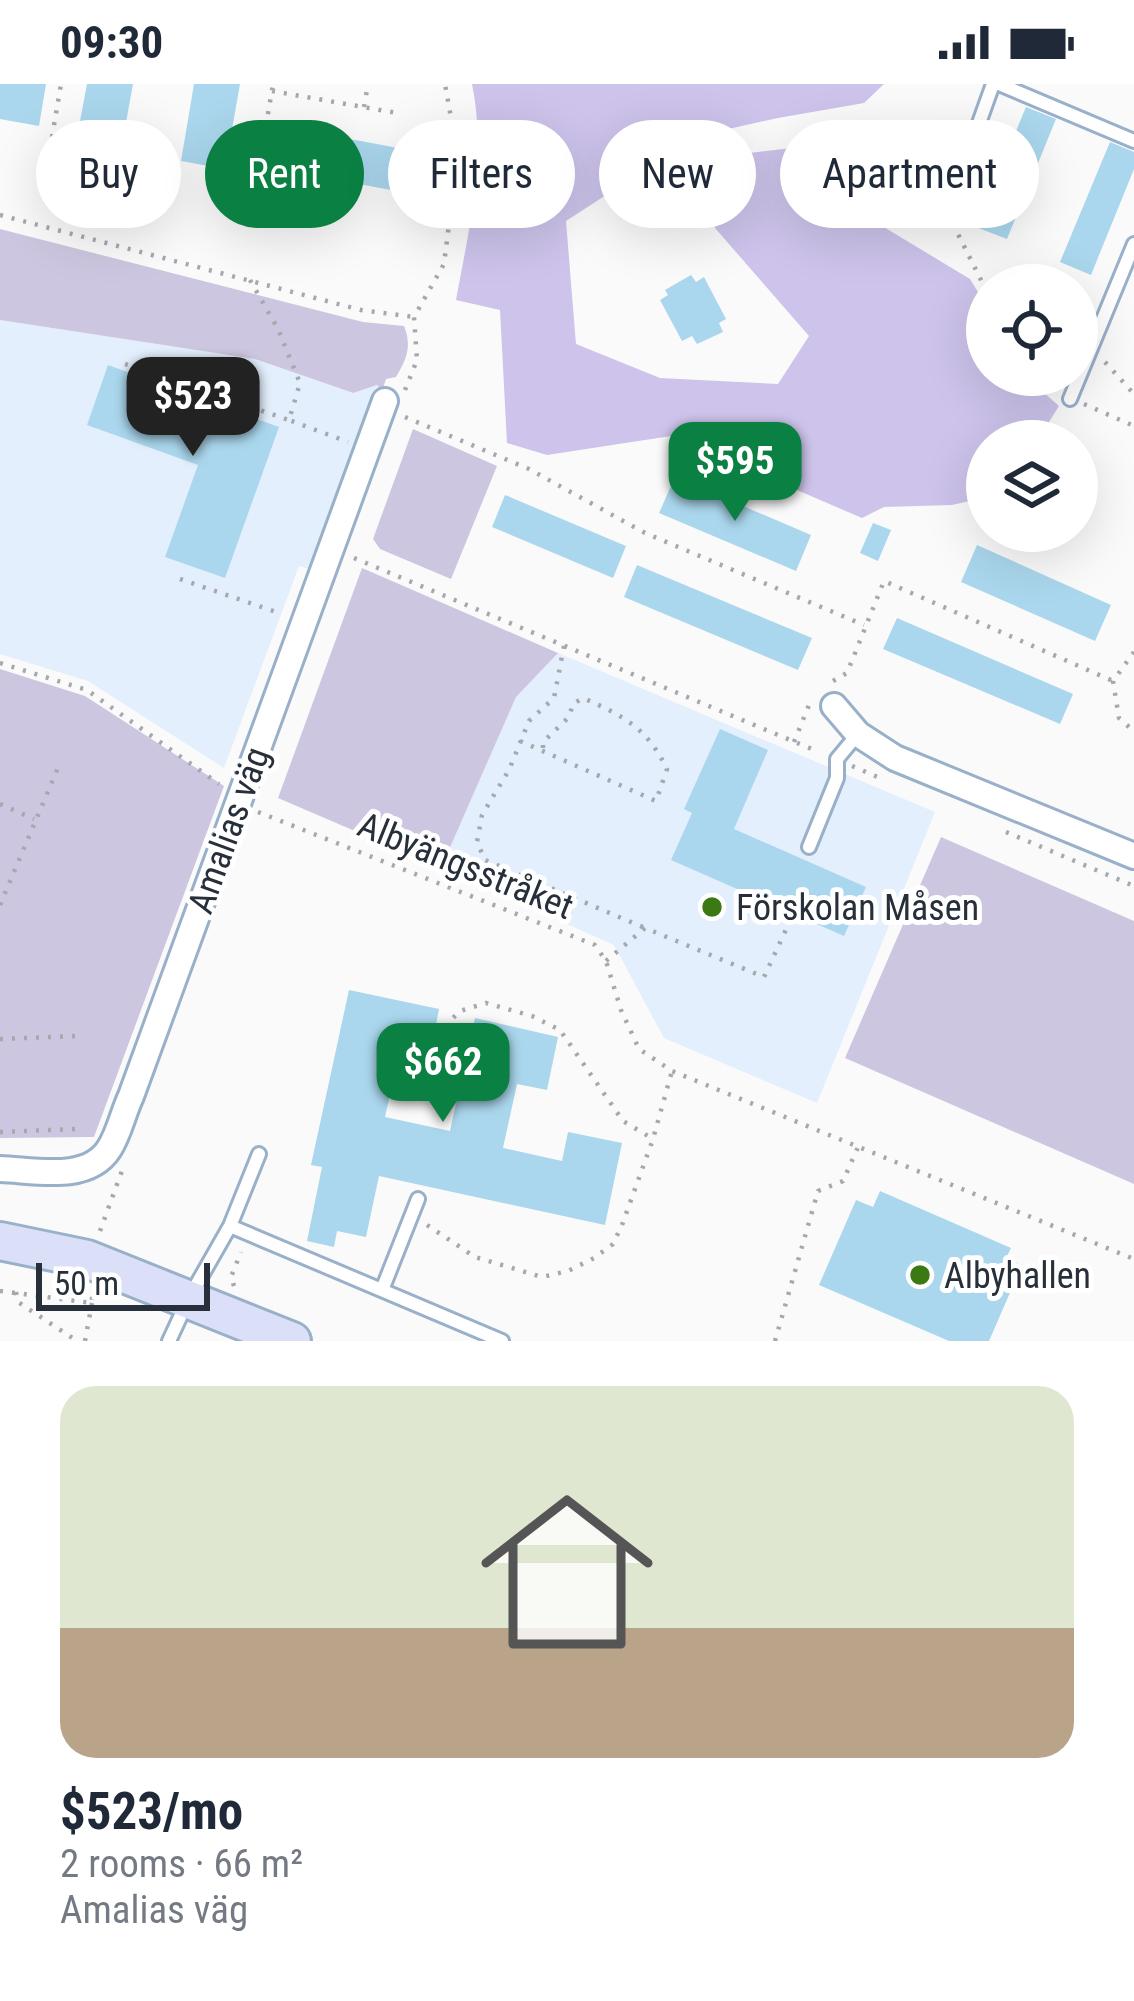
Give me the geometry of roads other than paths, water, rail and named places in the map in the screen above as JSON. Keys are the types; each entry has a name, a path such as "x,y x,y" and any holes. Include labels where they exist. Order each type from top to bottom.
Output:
{"street":[{"name":"Amalias väg","path":"0,1169 72,1171 90,1167 109,1150 368,450 391,407"},
{"path":"827,693 858,734 895,758 1134,856"},
{"path":"0,1241 87,1258 292,1341"}],"lane":[{"path":"982,120 996,84 1134,141"},
{"path":"1070,398 1134,244"},
{"path":"809,847 837,778 837,759 858,734"},
{"path":"169,1341 230,1226 259,1154"},
{"path":"382,1290 418,1199"},
{"path":"230,1226 502,1341"}],"place":[{"name":"Förskolan Måsen","path":"712,907"},
{"name":"Albyhallen","path":"920,1275"}]}
